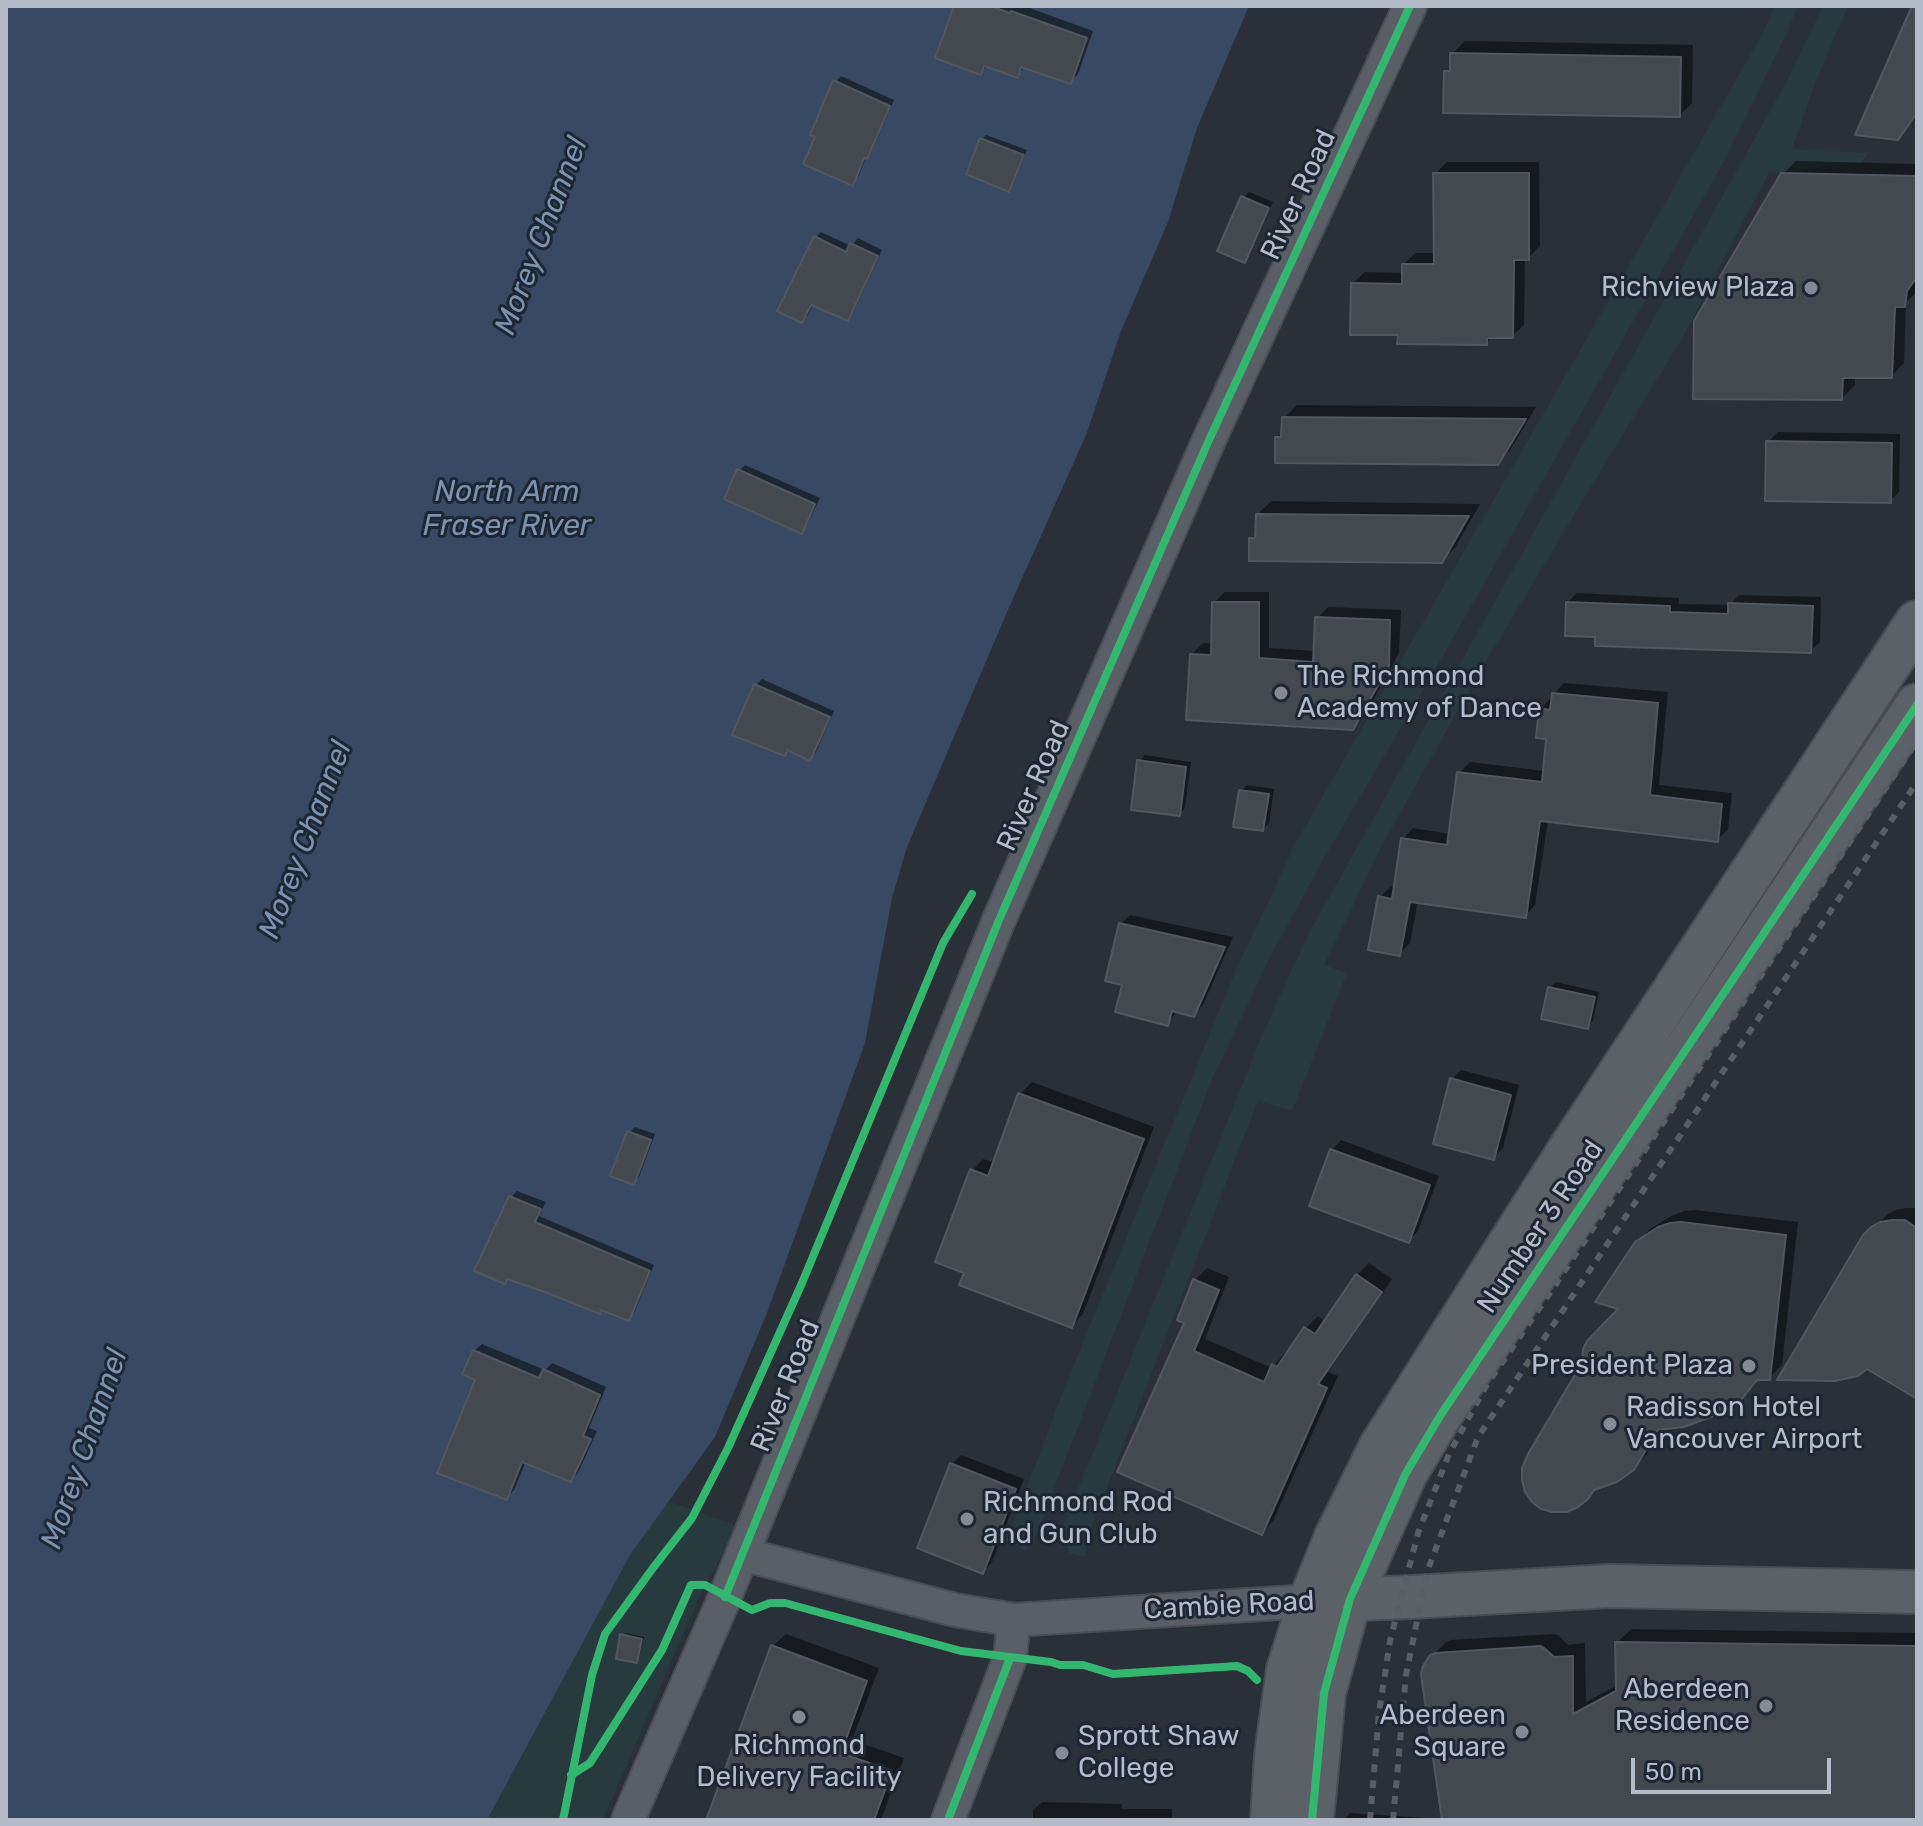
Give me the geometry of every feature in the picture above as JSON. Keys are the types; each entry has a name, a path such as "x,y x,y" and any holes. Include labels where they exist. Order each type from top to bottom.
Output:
{"main road":[{"name":"Number 3 Road","path":"1312,1820 1336,1537 1381,1446 1573,1144 1917,622"},
{"name":"Number 3 Road","path":"1272,1820 1276,1755 1288,1670 1440,1416 1917,705"},
{"path":"1831,751 1870,775"},
{"name":"Cambie Road","path":"1330,1600 1610,1586 1917,1592"}],"street":[{"name":"River Road","path":"628,1820 720,1608 999,920 1209,440 1410,6"},
{"name":"Cambie Road","path":"742,1554 955,1610 1014,1620 1330,1600"},
{"path":"948,1820 1010,1658 1014,1620"}],"green space":[{"path":"1775,6 1798,6 1722,165 1272,954 1213,1077 1032,1546 1024,1550 1007,1539 1068,1379 1233,977 1295,844 1759,40"},
{"path":"1823,6 1848,6 1815,83 1792,149 1868,153 1861,163 1769,173 1684,335 1483,666 1384,842 1324,965 1347,973 1292,1111 1258,1101 1090,1531 1085,1557 1069,1553 1062,1528 1266,1026 1309,933 1784,86"},
{"path":"668,1501 737,1526 700,1596 603,1820 487,1820 630,1555"}],"water":[{"name":"North Arm Fraser River","path":"6,6 1249,6 1197,128 1168,222 1121,331 1086,435 907,847 892,898 865,1043 767,1313 715,1437 630,1555 487,1820 6,1820"}],"building":[{"path":"954,6 990,6 1011,11 1087,38 1071,84 1021,67 1018,78 984,66 981,75 935,58"},
{"path":"1912,6 1917,6 1917,113 1898,140 1855,135"},
{"path":"1450,53 1681,57 1680,117 1443,113 1444,71 1450,71"},
{"path":"833,80 890,106 853,186 803,164 815,137 810,135"},
{"path":"980,138 1024,155 1009,192 966,174"},
{"path":"1433,173 1529,173 1529,260 1514,260 1513,338 1487,338 1487,345 1397,344 1398,335 1350,335 1351,283 1402,284 1402,264 1434,264"},
{"name":"Richview Plaza","path":"1781,173 1917,176 1917,277 1907,291 1905,307 1895,307 1892,378 1843,378 1842,400 1693,399 1694,321"},
{"path":"1241,196 1269,208 1245,263 1217,251"},
{"path":"814,236 846,252 850,243 878,256 848,321 811,305 802,323 777,311"},
{"path":"1282,417 1526,419 1498,465 1275,463 1275,437 1281,437"},
{"path":"1766,441 1892,443 1891,503 1765,501"},
{"path":"737,469 815,504 802,534 724,499"},
{"path":"1256,514 1469,516 1442,563 1249,561 1249,538 1255,538"},
{"name":"The Richmond Academy of Dance","path":"1212,602 1259,602 1259,658 1313,662 1315,617 1390,620 1389,666 1353,730 1186,720 1190,654 1211,655"},
{"path":"1566,602 1670,606 1670,612 1728,614 1728,603 1813,606 1811,653 1595,646 1595,637 1565,636"},
{"path":"754,684 830,717 810,761 787,750 785,756 732,735"},
{"path":"1552,693 1658,703 1650,795 1722,804 1718,842 1540,821 1526,918 1410,902 1400,956 1368,950 1378,896 1392,899 1401,838 1447,845 1457,772 1542,782 1546,739 1536,738 1539,708 1550,710"},
{"path":"1137,760 1186,767 1180,816 1131,810"},
{"path":"1239,790 1269,794 1263,831 1233,827"},
{"path":"1119,923 1225,947 1194,1017 1172,1011 1168,1026 1115,1012 1122,985 1105,981"},
{"path":"1548,987 1595,997 1588,1029 1541,1019"},
{"path":"1450,1078 1511,1095 1494,1160 1433,1144"},
{"path":"1018,1093 1144,1139 1072,1328 959,1285 964,1273 935,1262 970,1169 988,1176"},
{"path":"627,1131 651,1140 634,1185 610,1176"},
{"path":"1330,1149 1430,1185 1409,1243 1309,1206"},
{"path":"509,1196 541,1209 535,1222 650,1271 629,1321 601,1310 600,1314 507,1279 505,1284 474,1271"},
{"path":"1905,1220 1917,1228 1917,1399 1867,1369 1858,1376 1835,1381 1777,1380 1863,1235 1880,1222"},
{"name":"President Plaza","path":"1681,1222 1786,1235 1770,1380 1757,1380 1741,1400 1716,1415 1684,1427 1658,1430 1634,1470 1617,1482 1594,1490 1578,1507 1567,1512 1541,1509 1525,1492 1522,1468 1582,1363 1587,1341 1618,1309 1595,1302 1635,1242 1658,1227"},
{"path":"1356,1274 1382,1292 1318,1384 1327,1388 1262,1535 1117,1472 1184,1323 1177,1320 1193,1279 1219,1290 1194,1351 1264,1382 1272,1364 1277,1367 1304,1327 1315,1334"},
{"path":"473,1350 539,1378 543,1369 600,1395 583,1436 591,1439 571,1482 522,1462 507,1500 437,1473 475,1380 462,1374"},
{"name":"Richmond Rod and Gun Club","path":"950,1463 1016,1489 983,1574 917,1548"},
{"path":"620,1634 642,1639 637,1663 616,1659"},
{"path":"1615,1642 1917,1646 1917,1820 1442,1820 1421,1674 1430,1655 1540,1646 1554,1657 1573,1656 1573,1714 1616,1691"},
{"name":"Richmond Delivery Facility","path":"771,1645 867,1681 841,1753 892,1771 874,1820 706,1820"}],"railway":[{"path":"1370,1820 1379,1713 1390,1641 1418,1533 1449,1454 1486,1386 1917,741"},
{"path":"1393,1820 1406,1675 1427,1572 1478,1437 1917,782"}],"cycle path":[{"path":"725,1597 999,920 1209,440 1410,6"},
{"path":"1312,1820 1324,1693 1350,1599 1406,1473 1440,1416 1917,705"},
{"path":"563,1820 592,1675 605,1634 692,1518 728,1448 802,1283 943,943 972,894"},
{"path":"571,1775 590,1763 662,1650 691,1585 705,1585 752,1610 770,1603 785,1603 961,1651 1060,1665 1083,1665 1113,1674 1237,1666 1257,1680"},
{"path":"948,1820 1010,1658"}],"place":[{"name":"Richview Plaza","path":"1811,288"},
{"name":"The Richmond Academy of Dance","path":"1281,693"},
{"name":"President Plaza","path":"1749,1366"},
{"name":"Radisson Hotel Vancouver Airport","path":"1610,1424"},
{"name":"Richmond Rod and Gun Club","path":"967,1519"},
{"name":"Aberdeen Residence","path":"1766,1706"},
{"name":"Richmond Delivery Facility","path":"799,1717"},
{"name":"Aberdeen Square","path":"1522,1732"},
{"name":"Sprott Shaw College","path":"1062,1753"}],"water label":[{"name":"Morey Channel","path":"542,236"},
{"name":"Morey Channel","path":"306,840"},
{"name":"Morey Channel","path":"85,1449"}]}
